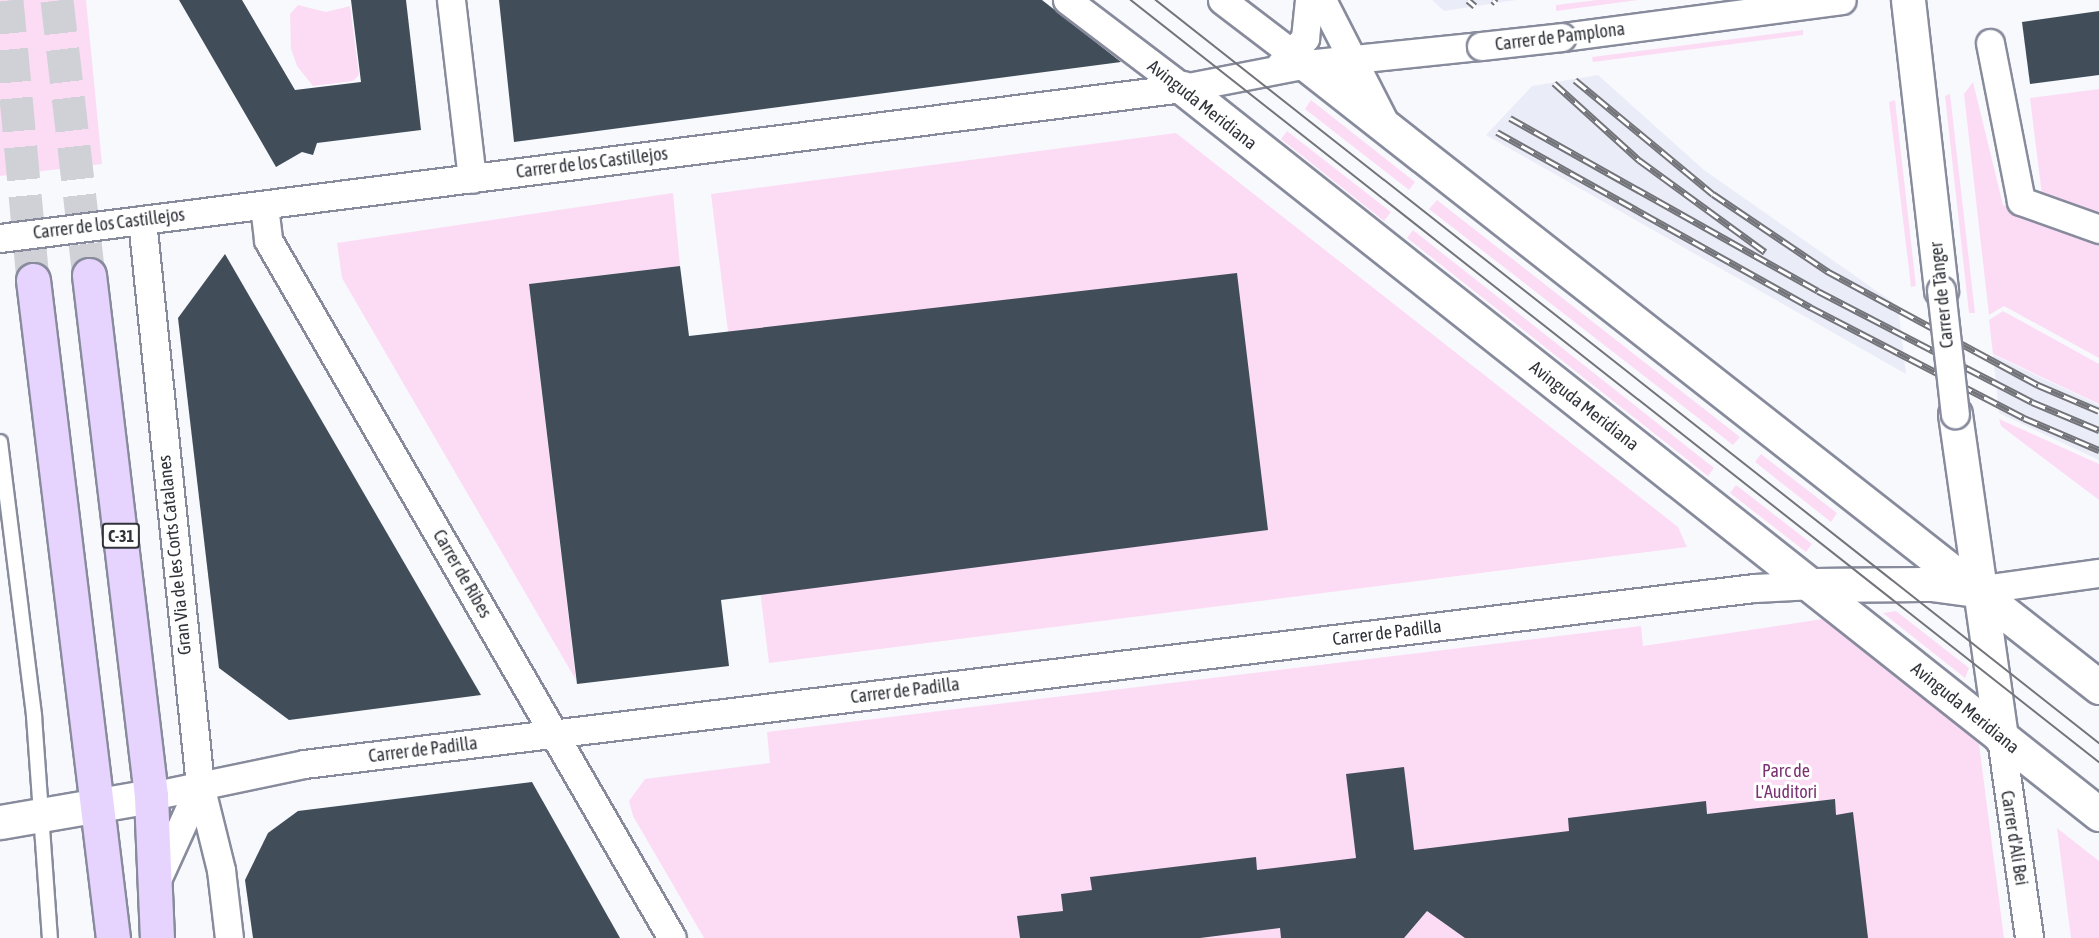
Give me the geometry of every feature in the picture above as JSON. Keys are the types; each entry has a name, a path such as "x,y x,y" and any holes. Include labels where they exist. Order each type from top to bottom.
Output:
{"main road":[{"name":"C-31","path":"89,275 151,796 157,938"},
{"path":"33,280 113,938"}],"street":[{"path":"451,0 472,179"},
{"name":"Avinguda Meridiana","path":"1067,0 1183,88 1814,585 2001,738 2099,814"},
{"path":"1222,0 1292,62 1388,129 2099,687"},
{"path":"1292,62 1305,38 1309,0"},
{"path":"1322,0 1388,129"},
{"name":"Carrer de Pamplona","path":"1183,88 1292,62 1352,59 1562,37 1842,0"},
{"name":"Carrer de Tànger","path":"1908,0 1976,590 2001,738"},
{"path":"1990,43 2021,201 2099,229"},
{"name":"Carrer de los Castillejos","path":"0,238 1183,88"},
{"name":"Carrer de Ribes","path":"264,206 268,240 672,938"},
{"name":"Gran Via de les Corts Catalanes","path":"142,220 200,785 221,870 229,938"},
{"path":"1814,585 1931,584 1976,590 2099,573"},
{"name":"Carrer de Padilla","path":"0,822 151,796 304,764 1754,588 1814,585"},
{"name":"Carrer d'Alí Bei","path":"2001,738 2029,938"},
{"path":"156,882 200,785"}],"lane":[{"path":"0,442 34,716 39,816 50,938"}],"shaded area":[{"path":"1432,0 1516,0 1444,11"},
{"path":"1598,75 1704,170 1898,306 1906,374 1486,135 1532,86"},
{"path":"1993,355 2099,405 2099,460 1999,413"}],"green space":[{"path":"0,0 86,0 102,164 0,176"},
{"path":"1597,0 1638,0 1556,11 1556,5"},
{"path":"298,5 326,12 350,6 359,75 353,81 313,86 297,66 291,49 290,14"},
{"path":"1803,30 1803,35 1593,62 1592,57"},
{"path":"1973,82 2003,205 2099,240 2099,358 2004,306 1989,315 1964,94"},
{"path":"2099,89 2099,216 2042,195 2030,98"},
{"path":"1950,94 1975,313 1969,313 1945,96"},
{"path":"1311,100 1415,182 1409,190 1305,109"},
{"path":"1895,100 1916,286 1911,287 1889,102"},
{"path":"1287,131 1391,212 1384,221 1281,139"},
{"path":"1176,133 1678,527 1687,547 769,663 711,194"},
{"path":"673,193 680,266 529,284 576,680 342,278 337,243"},
{"path":"1437,200 1740,437 1733,445 1429,209"},
{"path":"1413,230 1714,468 1708,476 1407,238"},
{"path":"2003,311 2099,364 2099,404 1993,354 1989,320"},
{"path":"1999,419 2099,464 2099,500 2001,426"},
{"path":"1761,454 1837,513 1831,522 1755,462"},
{"path":"1736,485 1812,544 1806,552 1730,493"},
{"path":"1896,611 1969,668 1965,678 1883,613"},
{"name":"Parc de L'Auditori","path":"1823,619 1837,624 1969,728 1979,744 2004,938 704,938 633,816 629,801 645,779 770,763 767,732 1641,626 1643,646"},
{"path":"2057,828 2099,861 2099,938 2071,938"}],"building":[{"path":"179,0 242,0 295,90 361,82 351,0 406,0 421,130 317,143 313,155 302,152 276,167"},
{"path":"499,0 1042,0 1121,62 514,142"},
{"path":"2099,11 2099,75 2030,84 2022,22"},
{"path":"225,254 481,695 289,720 219,668 178,318"},
{"path":"680,266 689,336 1237,273 1268,530 721,600 729,666 577,684 529,284"},
{"path":"1404,767 1414,850 1569,831 1568,818 1706,801 1707,814 1835,799 1836,815 1853,812 1868,938 1465,938 1427,911 1404,938 1281,938 1280,928 1200,938 1020,938 1017,916 1063,911 1061,894 1092,890 1090,877 1256,857 1257,870 1356,858 1346,774"},
{"path":"532,782 620,938 253,938 245,880 268,833 298,811"}],"tunnel":[{"path":"7,0 33,280"},
{"path":"57,0 89,275"}],"tram line":[{"path":"1131,0 2099,762"},
{"path":"1156,0 2099,743"}],"railway":[{"path":"1468,0 1475,6"},
{"path":"1493,0 1496,3"},
{"path":"1575,80 1713,194 1827,271 2038,385 2099,411"},
{"path":"1554,83 1639,160 1765,252"},
{"path":"1510,118 1818,291 2032,402 2099,430"},
{"path":"1497,132 1810,307 2024,418 2099,450"}]}
